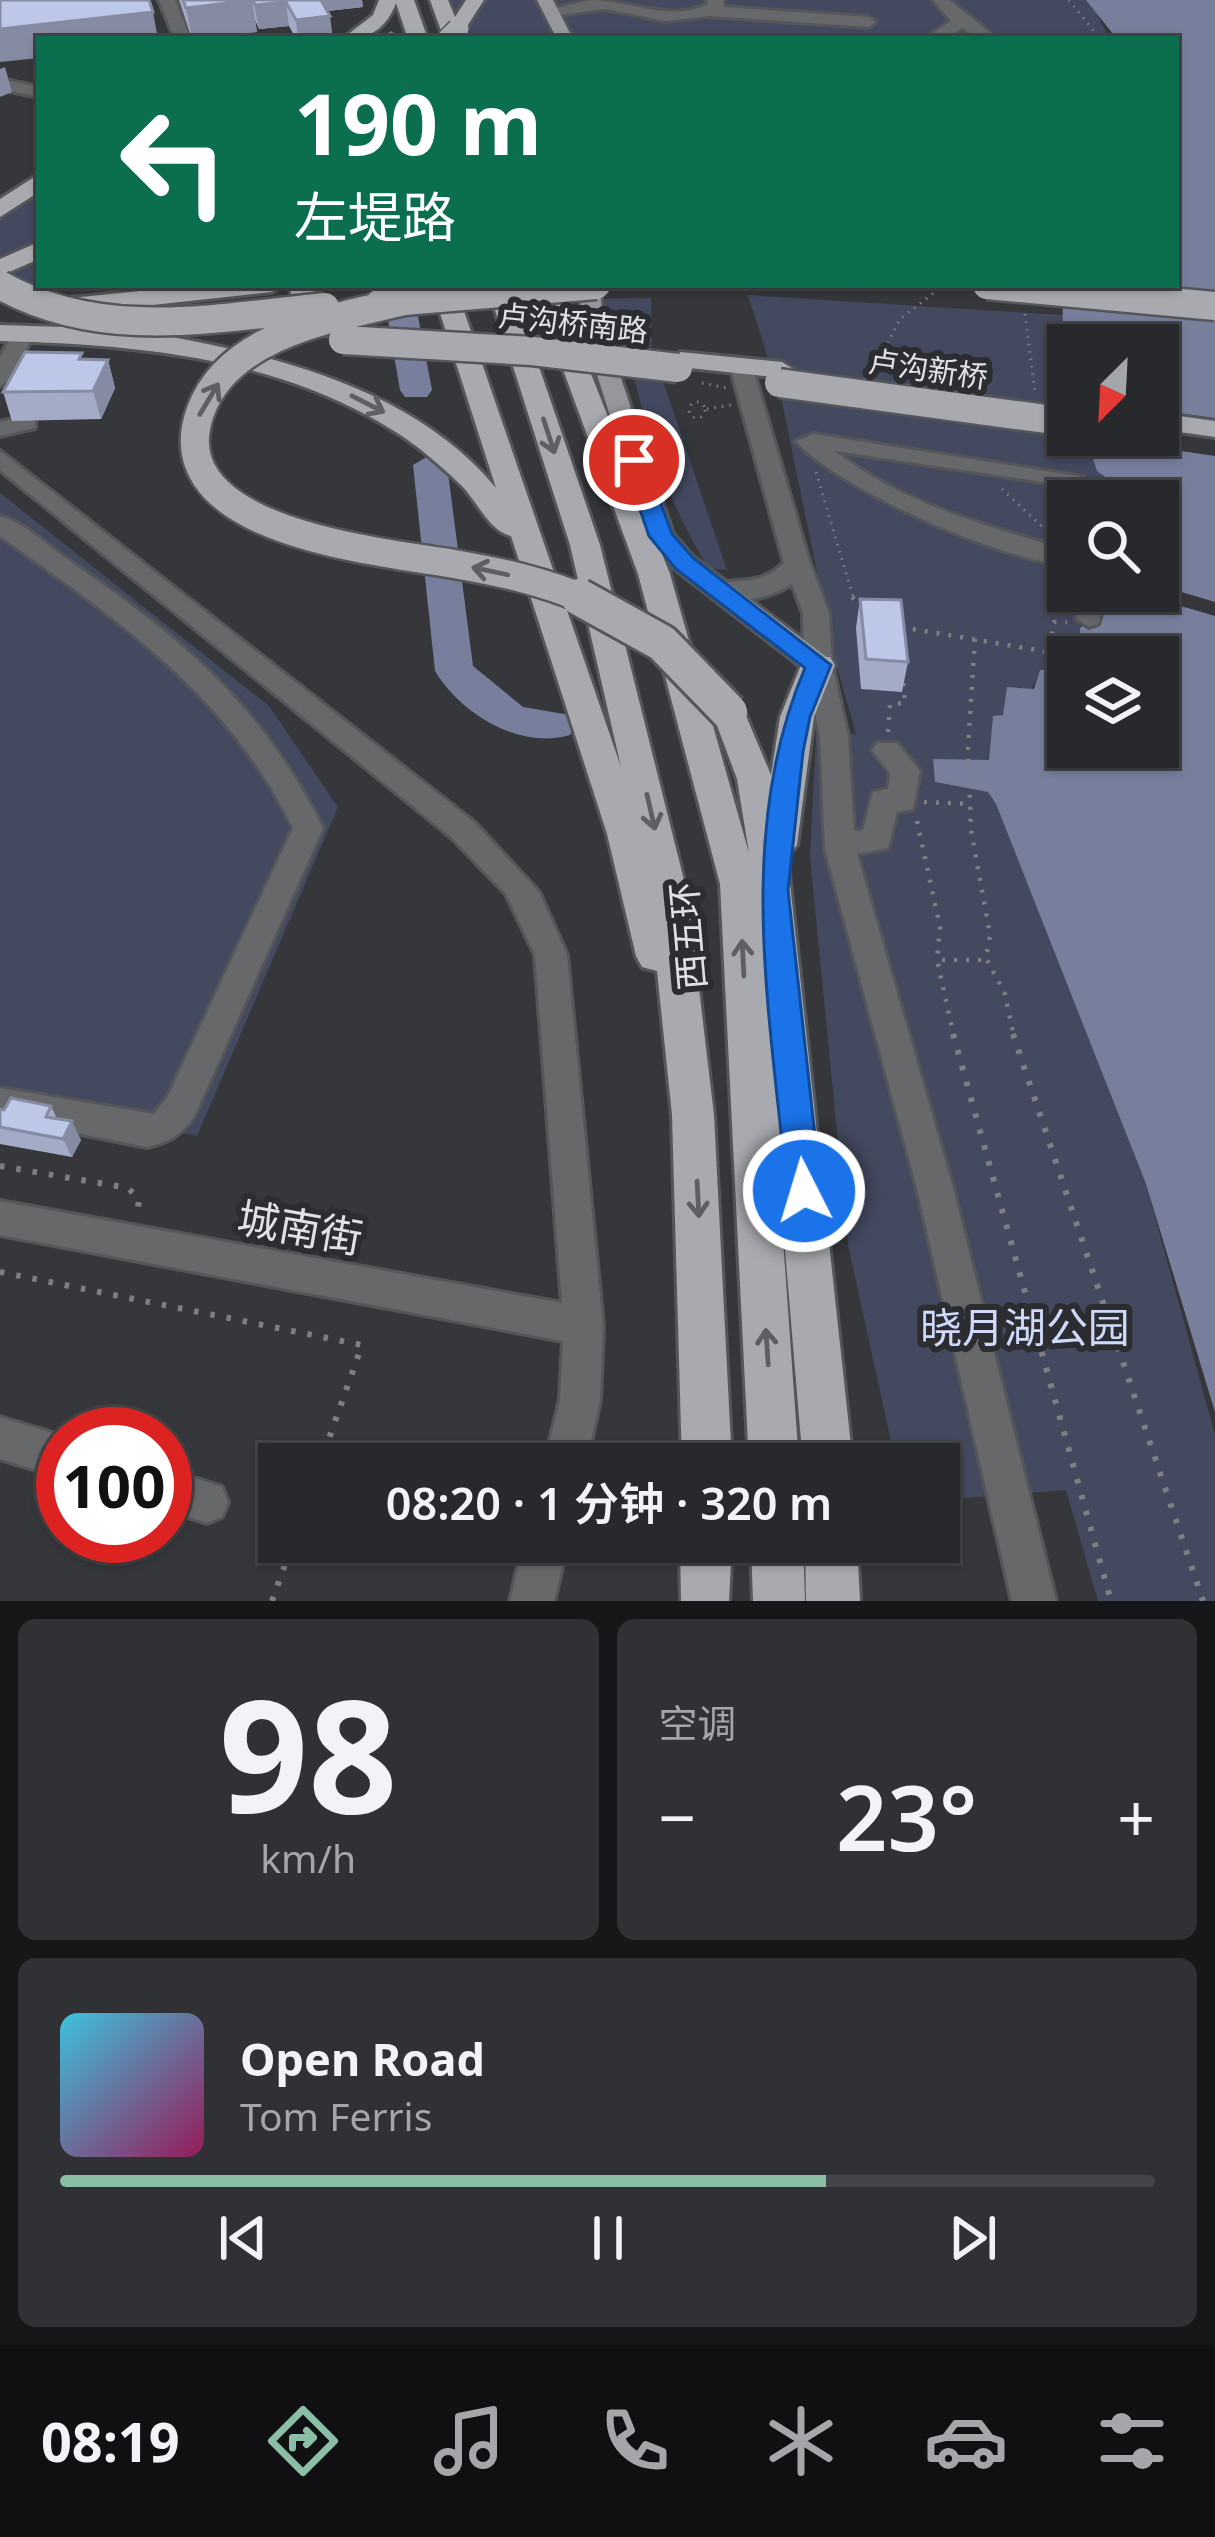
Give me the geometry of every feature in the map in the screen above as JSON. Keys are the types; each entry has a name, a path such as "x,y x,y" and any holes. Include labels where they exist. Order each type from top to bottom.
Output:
{"highway":[{"path":"356,36 381,18 388,0"},
{"path":"405,0 417,36"},
{"path":"439,0 453,36"},
{"path":"453,36 476,0"},
{"path":"0,195 36,173"},
{"path":"0,210 36,184"},
{"path":"0,269 36,251"},
{"path":"0,285 29,303 116,320 558,288"},
{"path":"0,298 100,288"},
{"path":"0,313 243,288"},
{"path":"444,288 625,834 693,1115"},
{"name":"西五环","path":"501,288 585,545 669,896 693,1115 707,1443"},
{"name":"西五环","path":"545,288 654,574 739,884 773,1443"},
{"path":"1020,288 1215,306"},
{"path":"1171,288 1215,292"},
{"path":"262,336 293,319 304,292"},
{"path":"304,292 313,316 344,337"},
{"path":"404,301 295,332 231,370 206,400 195,429 199,464 209,481 242,510 300,535 536,581 610,610 680,655 729,712 755,778 774,890 826,1443"},
{"name":"卢沟桥南路","path":"12,333 136,339 344,337 780,377"},
{"path":"136,339 289,371 377,408 462,466 495,503 532,558"},
{"name":"卢沟新桥","path":"780,377 1047,407"},
{"name":"卢沟新桥","path":"780,377 1047,419"},
{"path":"1179,424 1215,429"},
{"path":"1179,437 1215,442"},
{"path":"774,890 790,752 797,717 818,665"},
{"path":"705,1594 706,1563"},
{"path":"778,1563 779,1600"},
{"path":"832,1563 833,1601"}],"main road":[{"path":"549,5 564,36"},
{"path":"593,288 592,324 661,536 684,563 818,665"}],"street":[{"path":"166,0 182,36"},
{"path":"656,0 678,36"},
{"path":"549,5 612,2 667,20 712,5 867,30 867,0"},
{"path":"940,0 986,36"},
{"path":"942,36 961,19"},
{"path":"0,84 36,91"},
{"path":"12,333 40,363"},
{"path":"0,379 12,333"},
{"path":"742,372 815,613 818,665 834,736 840,844 935,1188 1034,1601"},
{"path":"0,429 27,423"},
{"path":"1047,546 935,518 866,481 808,440 1062,480"},
{"path":"0,458 463,830 527,895 551,955 583,1326 580,1400 570,1443"},
{"path":"0,524 170,646 213,683 292,790 308,828 181,1106 164,1126 147,1131 0,1102"},
{"path":"719,591 766,590 785,579 797,563"},
{"path":"840,844 878,840 884,800 902,801 904,771 887,750"},
{"name":"城南街","path":"0,1218 583,1326"},
{"path":"0,1438 36,1449"},
{"path":"192,1497 207,1502"},
{"path":"532,1601 541,1563"}],"path":[{"path":"1069,0 1098,36"},
{"path":"1179,62 1199,64"},
{"path":"873,372 900,319 940,288"},
{"path":"684,369 694,405"},
{"path":"694,405 707,409 735,404 713,386"},
{"path":"694,405 687,410 690,415 703,415 707,409"},
{"path":"969,464 1047,529"},
{"path":"899,627 1049,652 1054,622 1076,612"},
{"path":"975,640 968,755 979,906 990,935 984,946 990,979 1004,991 1012,1030 1203,1601"},
{"path":"972,804 913,802 940,926 937,960 1111,1601"},
{"path":"937,960 987,960"},
{"path":"0,1166 128,1188 139,1199 128,1242"},
{"path":"0,1272 362,1345 327,1443"},
{"path":"272,1601 286,1563"}],"green space":[{"path":"450,0 541,0 557,36 466,36"},
{"path":"550,0 1091,0 1108,36 572,36 552,11"},
{"path":"36,193 36,287 0,292 0,220"},
{"name":"晓月湖公园","path":"748,295 1062,315 1062,324 1047,324 1047,456 1092,456 1097,471 1109,480 1047,480 1047,612 1101,614 1080,628 1080,636 1047,636 1047,670 1040,670 1023,700 993,717 989,760 934,760 935,782 988,792 996,804 1146,1184 1215,1435 1215,1601 1098,1601 1066,1490 960,1498 960,1443 891,1443 848,1245 810,857 816,735 856,734 835,660 782,402"},
{"path":"651,298 652,347 603,340 596,299"},
{"path":"634,377 662,378 727,570 708,568 683,522 655,452"},
{"path":"0,493 269,706 338,807 197,1136 0,1098"}],"shaded area":[{"path":"1086,0 1215,0 1215,602 1179,591 1179,480 1109,480 1097,471 1092,456 1179,456 1179,324 1063,324 1063,288 1179,288 1179,36 1115,36"},
{"path":"1179,605 1215,616 1215,1412 1146,1184 996,804 988,792 935,782 933,759 989,760 993,716 1003,715 1007,687 1034,689 1040,670 1047,670 1047,768 1179,768 1179,636 1080,636 1080,628 1101,614 1179,612"}],"pier":[{"path":"1179,414 1215,418 1215,456 1179,451"}],"building":[{"path":"0,0 149,0 153,12 0,29"},
{"path":"183,0 252,0 186,8"},
{"path":"253,0 321,0 330,16 296,20 286,2 255,5"},
{"path":"25,352 82,353 79,359 108,360 93,391 3,392"},
{"path":"860,599 901,600 908,662 866,659"},
{"path":"11,1098 51,1106 46,1117 72,1121 63,1139 0,1127 0,1109"}],"waterway":[{"path":"398,288 416,390"},
{"path":"430,465 454,671 512,720 556,725"}],"route":[{"path":"634,460 661,536 684,563 818,665 797,717 790,752 774,890 804,1191"}]}
